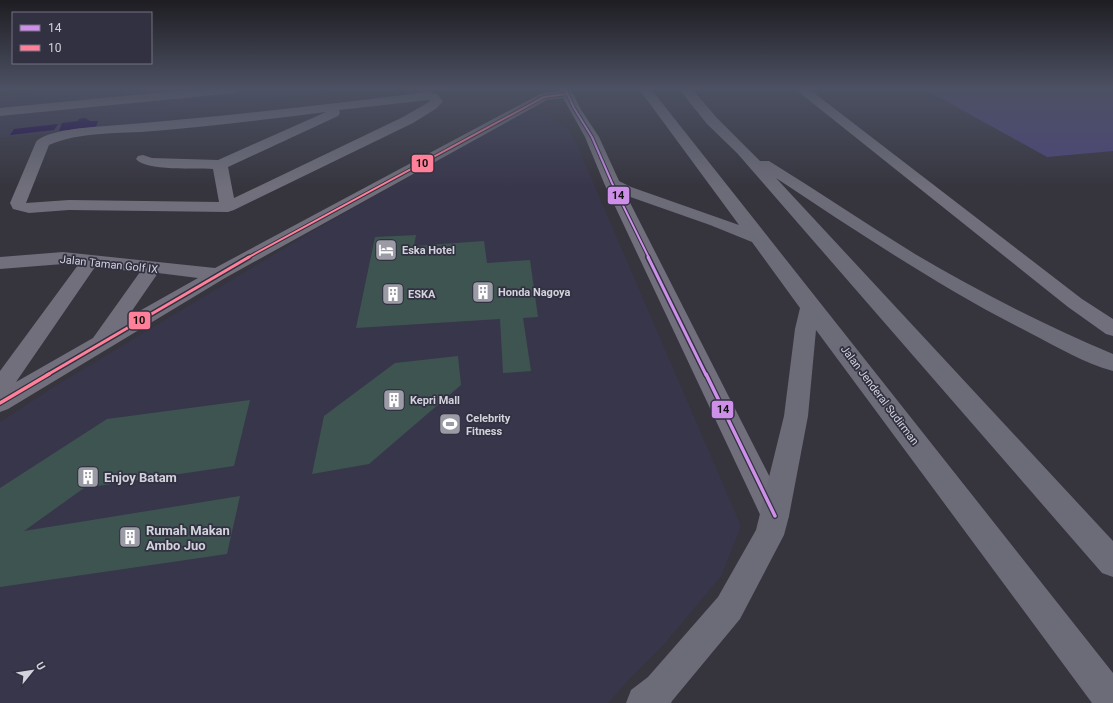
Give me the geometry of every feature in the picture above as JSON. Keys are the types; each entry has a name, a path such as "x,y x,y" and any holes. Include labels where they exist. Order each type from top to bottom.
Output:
{"highway":[{"name":"Jalan Jenderal Sudirman","path":"666,122 811,306 1113,702"},
{"path":"713,122 742,150 1113,563"},
{"path":"742,150 942,278 1018,318 1113,363"},
{"path":"612,183 625,190 716,221 757,238"},
{"path":"644,703 660,689 729,608 769,535 775,516 796,416 806,329 811,306"}],"street":[{"path":"157,122 148,142 150,162 219,157 261,145 314,122"},
{"path":"148,142 259,122"},
{"path":"204,151 148,142 69,134 43,142 18,203 19,206 29,208 69,205 228,207 404,122"},
{"path":"0,403 218,274 498,122"},
{"path":"583,122 775,516"},
{"path":"843,122 1062,293 1113,329"},
{"path":"219,157 228,207"},
{"name":"Jalan Taman Golf IX","path":"0,264 63,258 218,274"},
{"path":"0,388 91,260"},
{"path":"99,344 152,268"}],"shaded area":[{"path":"0,122 167,122 167,122 0,138"},
{"path":"98,122 96,127 59,131 62,123"},
{"name":"Kepri Mall","path":"507,122 556,122 570,129 741,526 721,576 667,641 628,680 608,703 0,703 0,422 57,385 313,231"},
{"path":"983,122 1113,122 1113,151 1047,157"},
{"path":"58,124 54,130 10,135 14,129"}],"building":[{"path":"416,235 414,246 484,241 487,263 530,260 538,317 523,318 531,371 503,373 500,319 356,328 375,237"},
{"name":"Kepri Mall","path":"458,356 461,385 369,464 312,474 324,416 395,363"},
{"path":"250,400 234,466 84,488 24,531 240,496 227,554 0,587 0,488 107,419"}],"transit line":[{"name":"10","path":"0,403 218,274 498,122"},
{"name":"14","path":"583,122 592,137 612,183 775,516"}],"place":[{"name":"Eska Hotel","path":"386,250"},
{"name":"Honda Nagoya","path":"483,292"},
{"name":"ESKA","path":"393,294"},
{"name":"Kepri Mall","path":"394,400"},
{"name":"Celebrity Fitness","path":"450,424"},
{"name":"Enjoy Batam","path":"88,477"},
{"name":"Rumah Makan Ambo Juo","path":"130,537"}]}
